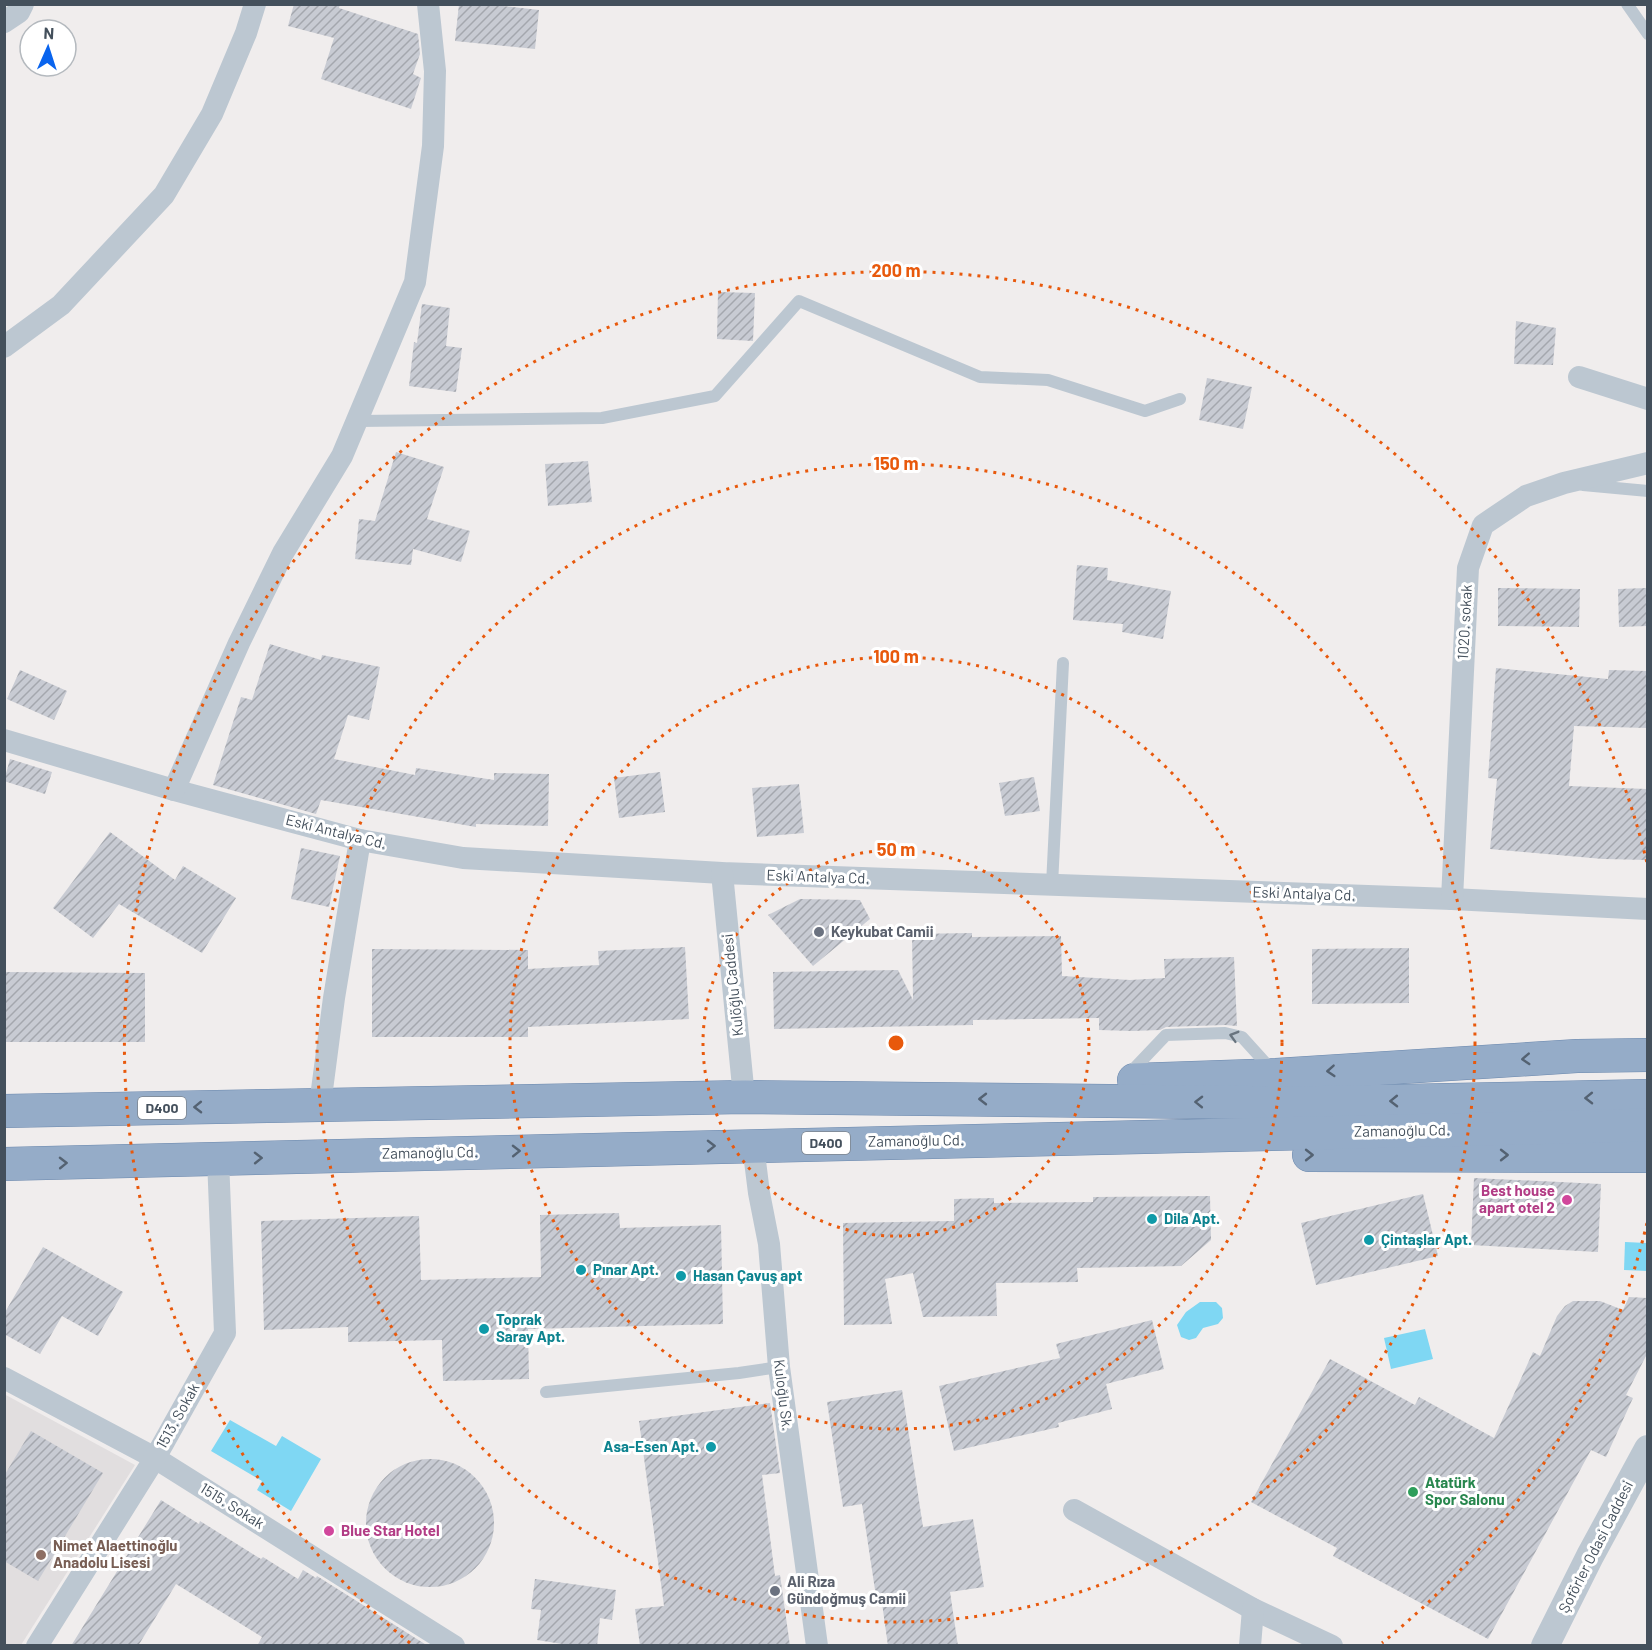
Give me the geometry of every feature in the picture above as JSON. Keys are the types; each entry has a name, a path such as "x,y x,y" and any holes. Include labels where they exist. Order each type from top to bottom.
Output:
{"highway":[{"path":"1030,1099 1123,1080 1276,1075 1566,1056 1647,1055"},
{"name":"Zamanoğlu Cd.","path":"320,1105 744,1097 1296,1103 1647,1096"},
{"name":"D400","path":"4,1111 320,1105"},
{"name":"Zamanoğlu Cd.","path":"4,1164 1647,1125"},
{"path":"1083,1137 1270,1155 1647,1156"}],"street":[{"path":"4,22 19,12 23,4"},
{"path":"4,347 61,305 164,195 212,114 246,33 255,4"},
{"path":"174,790 239,643 283,553 342,456 415,282 433,146 435,71 428,4"},
{"path":"1579,377 1647,399"},
{"name":"1020. sokak","path":"1452,899 1468,568 1483,525 1526,496 1564,483 1647,463"},
{"name":"Eski Antalya Cd.","path":"4,740 174,790 360,840 463,858 722,873 1452,899 1647,909"},
{"path":"320,1105 334,998 360,840"},
{"name":"Kulöğlu Caddesi","path":"722,873 744,1097"},
{"name":"Kuloğlu Sk.","path":"753,1145 769,1244 779,1367 817,1646"},
{"name":"1513. Sokak","path":"37,1646 155,1458 225,1333 218,1159"},
{"name":"1515. Sokak","path":"4,1378 155,1458 454,1646"},
{"name":"Şoförler Odasi Caddesi","path":"1545,1646 1647,1449"},
{"path":"1074,1510 1253,1609 1332,1646"},
{"path":"1250,1646 1253,1609"}],"lane":[{"path":"1627,4 1647,34"},
{"path":"358,421 602,418 715,396 799,301 980,377 1048,380 1145,411 1180,399"},
{"path":"1564,483 1647,491"},
{"path":"1052,885 1063,663"},
{"path":"1123,1080 1166,1035 1225,1033 1242,1037 1276,1075"},
{"path":"546,1392 779,1367"}],"shaded area":[{"name":"Nimet Alaettinoğlu Anadolu Lisesi","path":"4,1394 135,1465 21,1645 5,1645"}],"water":[{"path":"1625,1242 1647,1243 1647,1271 1624,1270"},
{"path":"1200,1302 1216,1302 1222,1308 1223,1318 1218,1324 1203,1328 1196,1338 1189,1340 1181,1337 1177,1325 1186,1312"},
{"path":"1425,1329 1433,1359 1391,1369 1384,1338"},
{"path":"230,1420 276,1446 282,1436 321,1459 291,1511 257,1490 262,1481 211,1451"}],"building":[{"path":"294,4 340,4 339,8 418,34 420,54 413,74 421,78 411,109 321,79 334,38 288,26"},
{"path":"459,4 485,4 539,10 535,49 455,41"},
{"path":"718,292 755,293 753,341 717,339"},
{"path":"422,304 450,308 446,346 462,348 456,392 409,386 414,342 417,343"},
{"path":"1516,321 1556,328 1553,365 1514,364"},
{"path":"1207,378 1252,387 1243,429 1199,420"},
{"path":"396,452 444,467 427,519 470,531 461,562 413,549 411,565 355,559 359,519 375,521"},
{"path":"588,461 592,502 548,506 545,464"},
{"path":"1077,565 1108,568 1107,580 1171,591 1163,639 1122,632 1123,624 1073,620"},
{"path":"1498,588 1580,589 1579,627 1498,626"},
{"path":"1647,588 1647,626 1619,627 1618,589"},
{"path":"270,644 321,660 322,655 380,667 369,720 348,715 334,759 415,775 416,768 494,780 494,773 549,774 548,826 476,824 476,827 321,800 316,814 213,785 241,697 252,700"},
{"path":"1496,668 1608,679 1609,670 1647,671 1647,728 1574,726 1569,786 1647,789 1647,860 1603,859 1490,849 1497,779 1488,778"},
{"path":"20,670 67,691 54,720 7,699"},
{"path":"10,759 52,772 45,794 4,781"},
{"path":"660,772 665,812 619,818 614,778"},
{"path":"1034,777 1040,811 1005,816 999,783"},
{"path":"799,784 804,833 757,837 752,788"},
{"path":"110,832 175,880 183,866 236,898 202,953 119,904 93,938 53,908"},
{"path":"301,848 340,856 329,907 291,899"},
{"name":"Keykubat Camii","path":"800,899 860,900 870,919 813,966 768,915"},
{"path":"972,933 972,937 1061,936 1062,976 1130,980 1165,978 1164,959 1234,957 1237,1026 1166,1027 1160,1030 1132,1031 1099,1030 1099,1018 973,1020 973,1025 774,1029 773,972 898,970 913,1000 912,934"},
{"path":"685,947 689,1019 528,1027 528,1037 372,1037 372,949 528,950 528,969 599,965 598,951"},
{"path":"1409,948 1409,1003 1312,1004 1312,949"},
{"path":"4,972 145,973 145,1042 4,1042"},
{"path":"1474,1178 1601,1184 1598,1252 1471,1245"},
{"name":"Çintaşlar Apt.","path":"1423,1194 1438,1256 1316,1285 1301,1223"},
{"path":"1210,1196 1211,1240 1181,1266 1077,1268 1078,1282 996,1283 997,1316 923,1317 913,1273 885,1279 892,1324 844,1325 843,1223 954,1221 954,1199 994,1198 994,1203 1093,1202 1093,1197"},
{"path":"619,1213 620,1228 721,1225 723,1324 528,1329 529,1379 443,1381 442,1340 348,1342 348,1327 264,1330 261,1221 419,1216 421,1280 541,1277 540,1215"},
{"path":"43,1247 123,1292 98,1336 62,1316 40,1354 4,1334 4,1314"},
{"name":"Atatürk Spor Salonu","path":"1629,1297 1647,1298 1647,1354 1626,1395 1633,1398 1606,1457 1591,1450 1488,1639 1333,1556 1337,1548 1251,1502 1330,1359 1415,1405 1419,1397 1494,1438 1533,1352 1540,1356 1557,1316 1565,1306 1573,1301 1600,1301 1623,1310"},
{"path":"1152,1320 1164,1369 1106,1384 1112,1409 1058,1423 1059,1427 954,1451 939,1386 1060,1358 1056,1344"},
{"path":"902,1390 923,1527 973,1519 984,1587 950,1592 958,1646 888,1646 882,1603 877,1603 862,1504 843,1507 827,1402"},
{"path":"770,1403 780,1473 762,1475 775,1576 780,1575 790,1646 640,1646 635,1609 664,1606 639,1421"},
{"path":"31,1431 103,1473 38,1581 4,1561 4,1476"},
{"path":"430,1459 455,1464 475,1478 489,1498 494,1523 489,1548 475,1568 455,1582 430,1587 405,1582 385,1568 371,1548 366,1523 371,1498 385,1478 405,1464"},
{"path":"161,1500 199,1524 200,1521 298,1579 303,1570 316,1578 317,1576 428,1646 257,1646 262,1637 176,1584 138,1646 71,1646"},
{"path":"535,1579 616,1590 612,1620 600,1618 597,1646 575,1646 537,1640 541,1610 531,1609"}],"place":[{"name":"Keykubat Camii","path":"819,932"},
{"name":"Best house apart otel 2","path":"1567,1200"},
{"name":"Dila Apt.","path":"1152,1219"},
{"name":"Çintaşlar Apt.","path":"1369,1240"},
{"name":"Pınar Apt.","path":"581,1270"},
{"name":"Hasan Çavuş apt","path":"681,1276"},
{"name":"Toprak Saray Apt.","path":"484,1329"},
{"name":"Asa-Esen Apt.","path":"711,1447"},
{"name":"Atatürk Spor Salonu","path":"1413,1492"},
{"name":"Blue Star Hotel","path":"329,1531"},
{"name":"Nimet Alaettinoğlu Anadolu Lisesi","path":"41,1555"},
{"name":"Ali Rıza Gündoğmuş Camii","path":"775,1591"}]}
